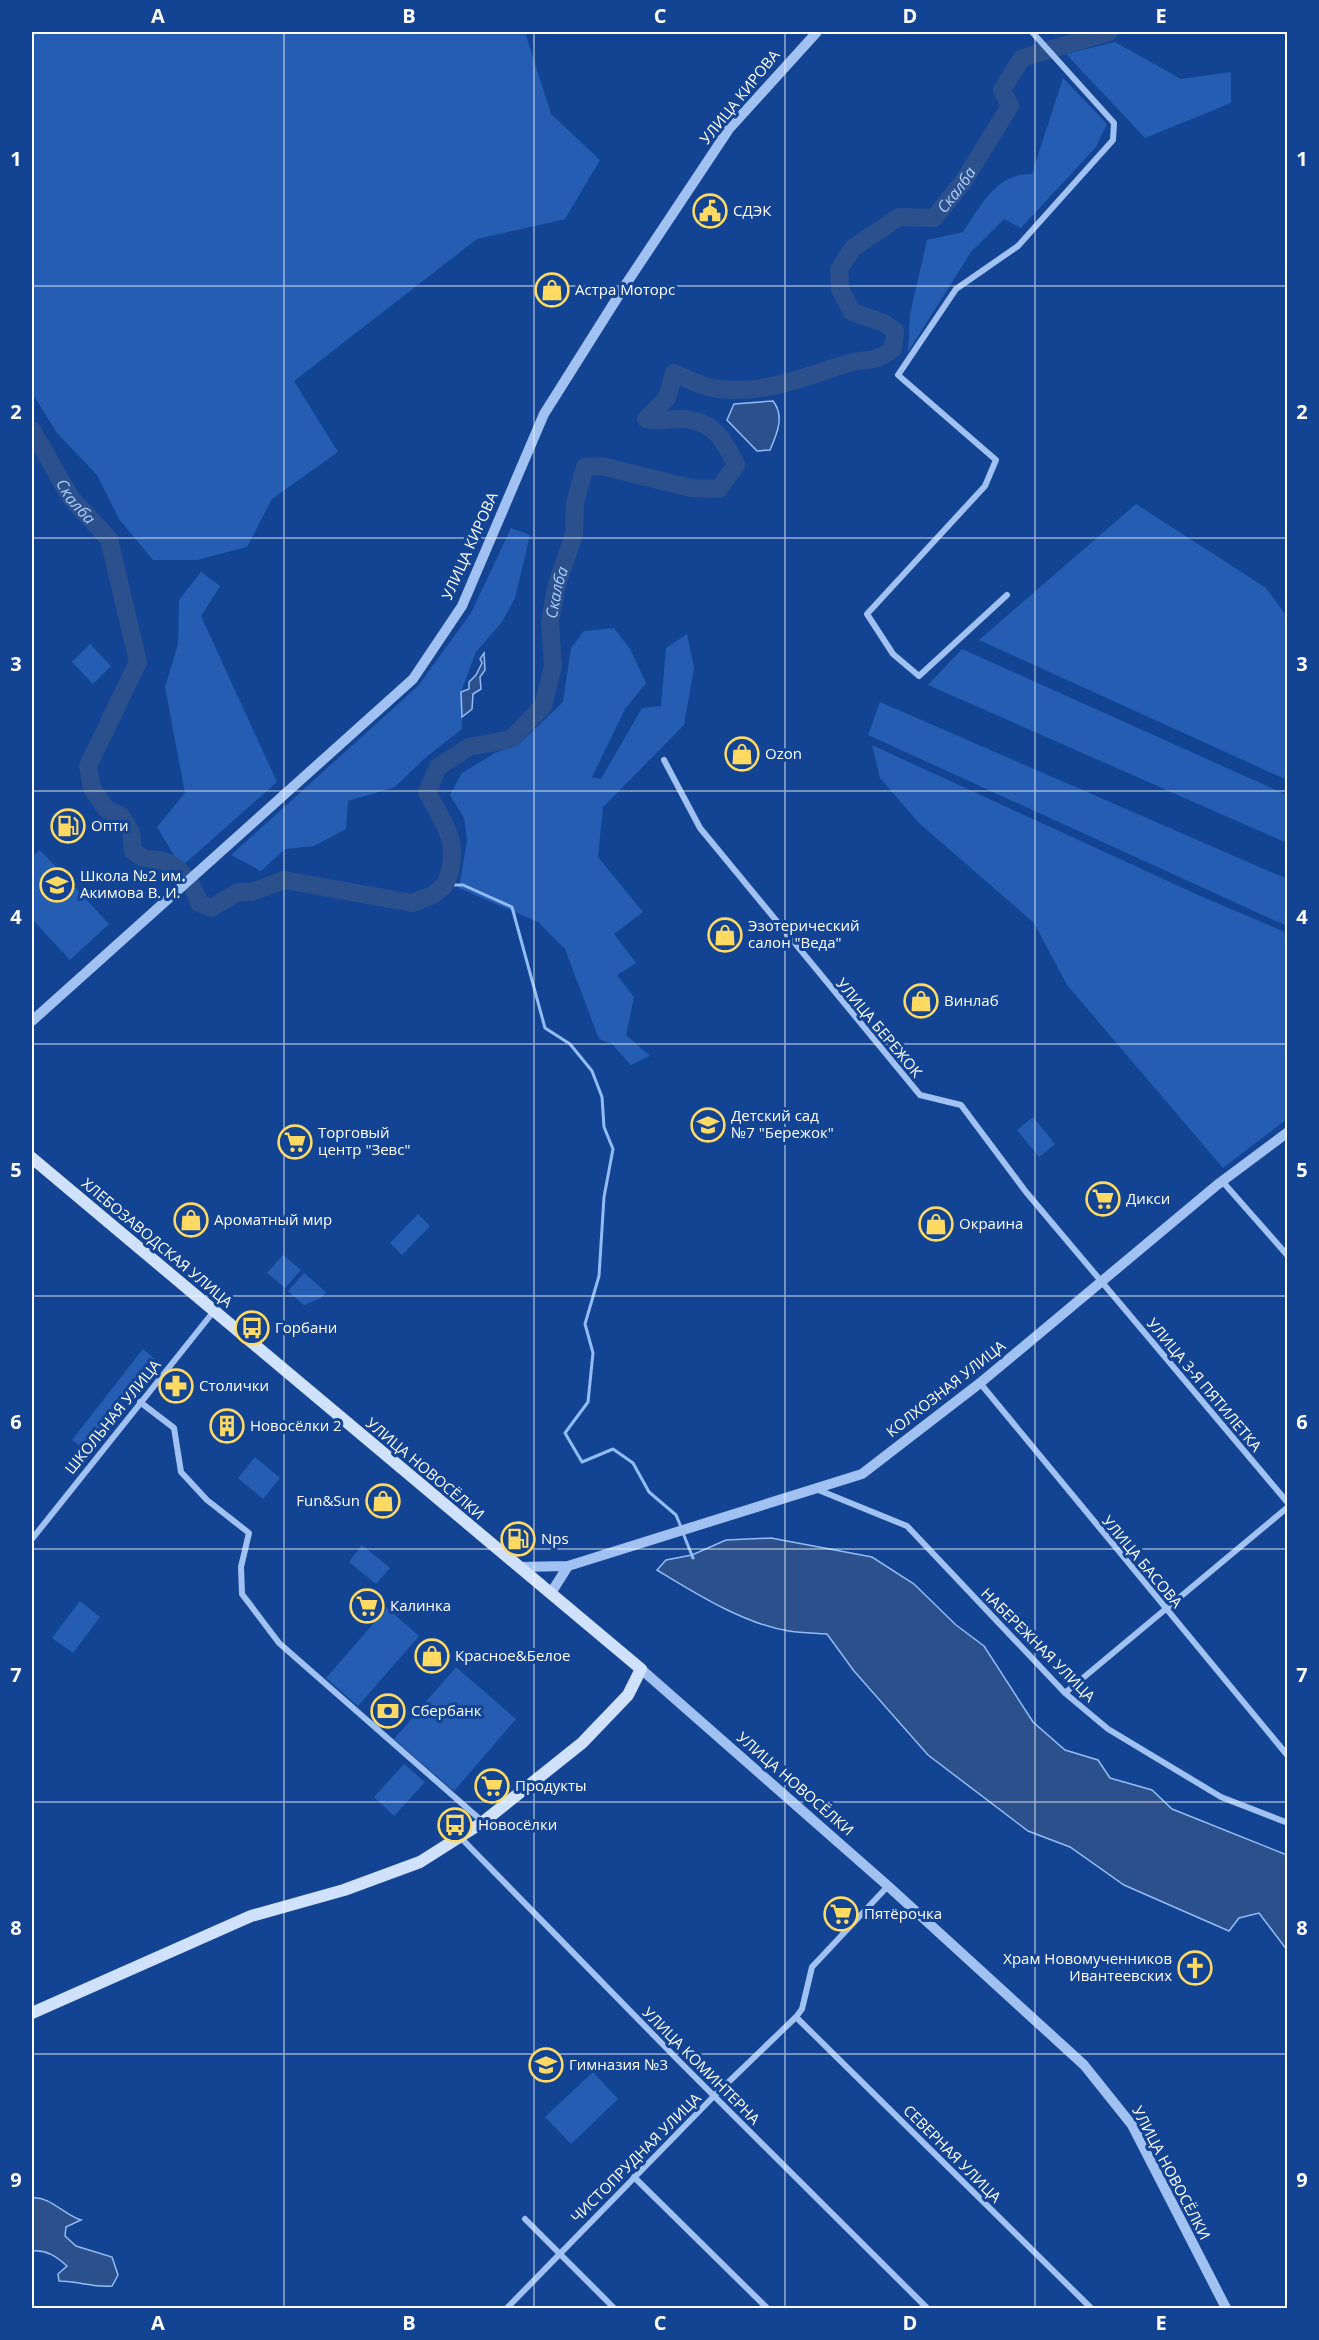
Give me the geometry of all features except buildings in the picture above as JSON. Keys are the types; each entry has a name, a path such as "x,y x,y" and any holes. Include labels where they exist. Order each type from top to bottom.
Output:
{"main road":[{"name":"ХЛЕБОЗАВОДСКАЯ УЛИЦА","path":"32,1158 263,1352"},
{"name":"УЛИЦА НОВОСЁЛКИ","path":"263,1352 641,1669"},
{"path":"32,2013 251,1916 344,1890 420,1862 483,1822 582,1743 621,1703 641,1669"}],"street":[{"name":"УЛИЦА КИРОВА","path":"32,1021 413,679 462,606 544,414 624,287 729,129 817,32"},
{"path":"1007,595 919,676 893,654 867,614 985,486 996,460 898,375 956,289 1018,246 1113,140 1114,123 1033,32"},
{"name":"УЛИЦА БЕРЕЖОК","path":"664,760 700,828 778,926 920,1095 961,1105 1026,1192 1101,1282"},
{"name":"КОЛХОЗНАЯ УЛИЦА","path":"519,1567 568,1566 868,1470 980,1383 1222,1181 1287,1132"},
{"path":"1222,1181 1287,1256"},
{"name":"УЛИЦА 3-Я ПЯТИЛЕТКА","path":"1101,1282 1287,1505"},
{"name":"ШКОЛЬНАЯ УЛИЦА","path":"32,1539 215,1311"},
{"name":"УЛИЦА БАСОВА","path":"980,1383 1287,1756"},
{"path":"140,1402 174,1428 182,1472 207,1500 249,1533 241,1567 242,1594 279,1643 483,1822"},
{"name":"НАБЕРЕЖНАЯ УЛИЦА","path":"815,1488 907,1526 1065,1693 1108,1729 1221,1797 1287,1823"},
{"path":"1065,1693 1166,1610 1287,1505"},
{"path":"551,1593 568,1566"},
{"name":"УЛИЦА НОВОСЁЛКИ","path":"641,1669 888,1886 1068,2049 1104,2087 1132,2126 1226,2308"},
{"name":"УЛИЦА КОМИНТЕРНА","path":"460,1837 714,2096 927,2308"},
{"name":"ЧИСТОПРУДНАЯ УЛИЦА","path":"507,2308 714,2096 796,2017 808,1991 812,1967 888,1886"},
{"name":"СЕВЕРНАЯ УЛИЦА","path":"796,2017 1091,2308"},
{"path":"634,2177 767,2308"},
{"path":"525,2219 614,2308"}],"shaded area":[{"path":"32,32 525,32 551,114 600,160 565,219 477,239 294,381 338,452 272,499 247,547 197,560 153,560 119,519 97,475 57,433 32,393"},
{"path":"1115,42 1181,79 1231,72 1231,103 1145,138 1066,54"},
{"path":"1063,78 1107,124 1096,147 1021,228 1004,219 971,252 908,352 910,314 927,240 963,232 983,202 999,185 1020,175 1032,174"},
{"path":"773,401 779,413 777,431 770,450 757,451 727,420 734,404"},
{"path":"1136,504 1266,588 1287,617 1287,780 979,640"},
{"path":"511,528 530,535 515,598 502,622 476,652 461,692 462,729 425,758 395,787 348,801 346,829 314,846 285,849 261,871 231,855 418,686 471,613"},
{"path":"201,572 220,586 201,616 277,782 181,867 157,827 185,793 165,687 178,644 179,600"},
{"path":"614,628 630,649 646,683 625,709 592,777 601,779 642,708 661,706 666,648 687,634 694,668 684,725 603,807 598,857 643,912 614,934 636,963 617,975 634,997 626,1035 650,1056 631,1065 612,1044 599,1039 565,949 538,922 459,888 467,840 464,818 450,795 462,773 495,753 520,743 563,702 571,648 584,631"},
{"path":"90,644 111,666 93,684 72,662"},
{"path":"962,649 1287,795 1287,843 928,685"},
{"path":"484,653 485,670 480,677 481,689 473,694 472,709 462,717 461,692 469,689 469,682 476,675"},
{"path":"880,702 1287,879 1287,926 868,735"},
{"path":"872,745 1196,894 1287,933 1287,1119 1223,1168 1067,985 1034,923 919,823 880,778"},
{"name":"Школа №2 им. Акимова В. И.","path":"40,850 109,924 70,960 32,919 32,857"},
{"path":"1033,1117 1055,1144 1039,1157 1017,1130"},
{"path":"418,1214 430,1226 402,1255 390,1243"},
{"path":"283,1255 301,1270 285,1288 267,1273"},
{"path":"304,1273 326,1292 321,1298 304,1305 288,1291"},
{"path":"143,1349 155,1359 84,1449 72,1440"},
{"path":"255,1457 280,1478 263,1499 238,1478"},
{"path":"771,1538 872,1557 914,1584 956,1625 984,1646 1033,1722 1065,1750 1098,1760 1110,1778 1152,1790 1172,1809 1287,1855 1287,1950 1259,1913 1239,1918 1229,1931 1124,1885 1070,1847 1028,1831 928,1755 854,1671 827,1634 789,1631 755,1622 720,1606 657,1570 666,1560 692,1555 726,1540"},
{"path":"362,1545 390,1568 376,1584 349,1562"},
{"path":"80,1601 100,1617 73,1653 52,1638"},
{"path":"387,1608 419,1636 358,1706 326,1678"},
{"path":"456,1667 516,1719 454,1791 394,1739"},
{"path":"404,1764 425,1782 394,1816 374,1797"},
{"path":"593,2072 618,2099 571,2144 545,2117"},
{"path":"32,2198 45,2200 81,2220 66,2227 65,2236 76,2246 112,2257 118,2275 112,2286 59,2281 58,2274 67,2266 51,2254 32,2251"}],"waterway":[{"name":"Скалба","path":"32,430 71,498 109,539 138,662 88,766 92,788 106,809 121,816 131,832 133,851 145,858 163,861 175,867 190,884 199,903 211,908 238,892 252,892 284,880 412,903 433,895 445,885 450,871 452,859 450,837 427,792 438,767 469,747 511,739 543,706 553,666 550,621 557,584 574,535 575,503 585,467 602,466 691,488 719,489 736,465 717,433 694,421 646,419 667,398 674,373 701,385 740,390 794,381 853,362 874,359 893,349 895,331 884,323 852,312 840,289 839,269 853,248 899,217 934,218 963,182 1010,106 1002,90 1022,58 1109,32"},
{"path":"445,885 463,885 512,907 545,1028 570,1044 592,1071 602,1097 604,1127 613,1149 604,1197 599,1276 585,1324 593,1353 588,1402 565,1433 582,1462 613,1449 633,1463 649,1492 676,1515 681,1527"},
{"path":"683,1533 693,1558"}],"place":[{"name":"СДЭК","path":"710,211"},
{"name":"Астра Моторс","path":"552,290"},
{"name":"Ozon","path":"742,754"},
{"name":"Опти","path":"68,826"},
{"name":"Школа №2 им. Акимова В. И.","path":"57,885"},
{"name":"Эзотерический салон \"Веда\"","path":"725,935"},
{"name":"Винлаб","path":"921,1001"},
{"name":"Детский сад №7 \"Бережок\"","path":"708,1125"},
{"name":"Торговый центр \"Зевс\"","path":"295,1142"},
{"name":"Дикси","path":"1103,1199"},
{"name":"Ароматный мир","path":"191,1220"},
{"name":"Окраина","path":"936,1224"},
{"name":"Горбани","path":"252,1328"},
{"name":"Столички","path":"176,1386"},
{"name":"Новосёлки 2","path":"227,1426"},
{"name":"Fun&Sun","path":"383,1501"},
{"name":"Nps","path":"518,1539"},
{"name":"Калинка","path":"367,1606"},
{"name":"Красное&Белое","path":"432,1656"},
{"name":"Сбербанк","path":"388,1711"},
{"name":"Продукты","path":"492,1786"},
{"name":"Новосёлки","path":"455,1825"},
{"name":"Пятёрочка","path":"841,1914"},
{"name":"Храм Новомученников Ивантеевских","path":"1195,1968"},
{"name":"Гимназия №3","path":"546,2065"}]}
